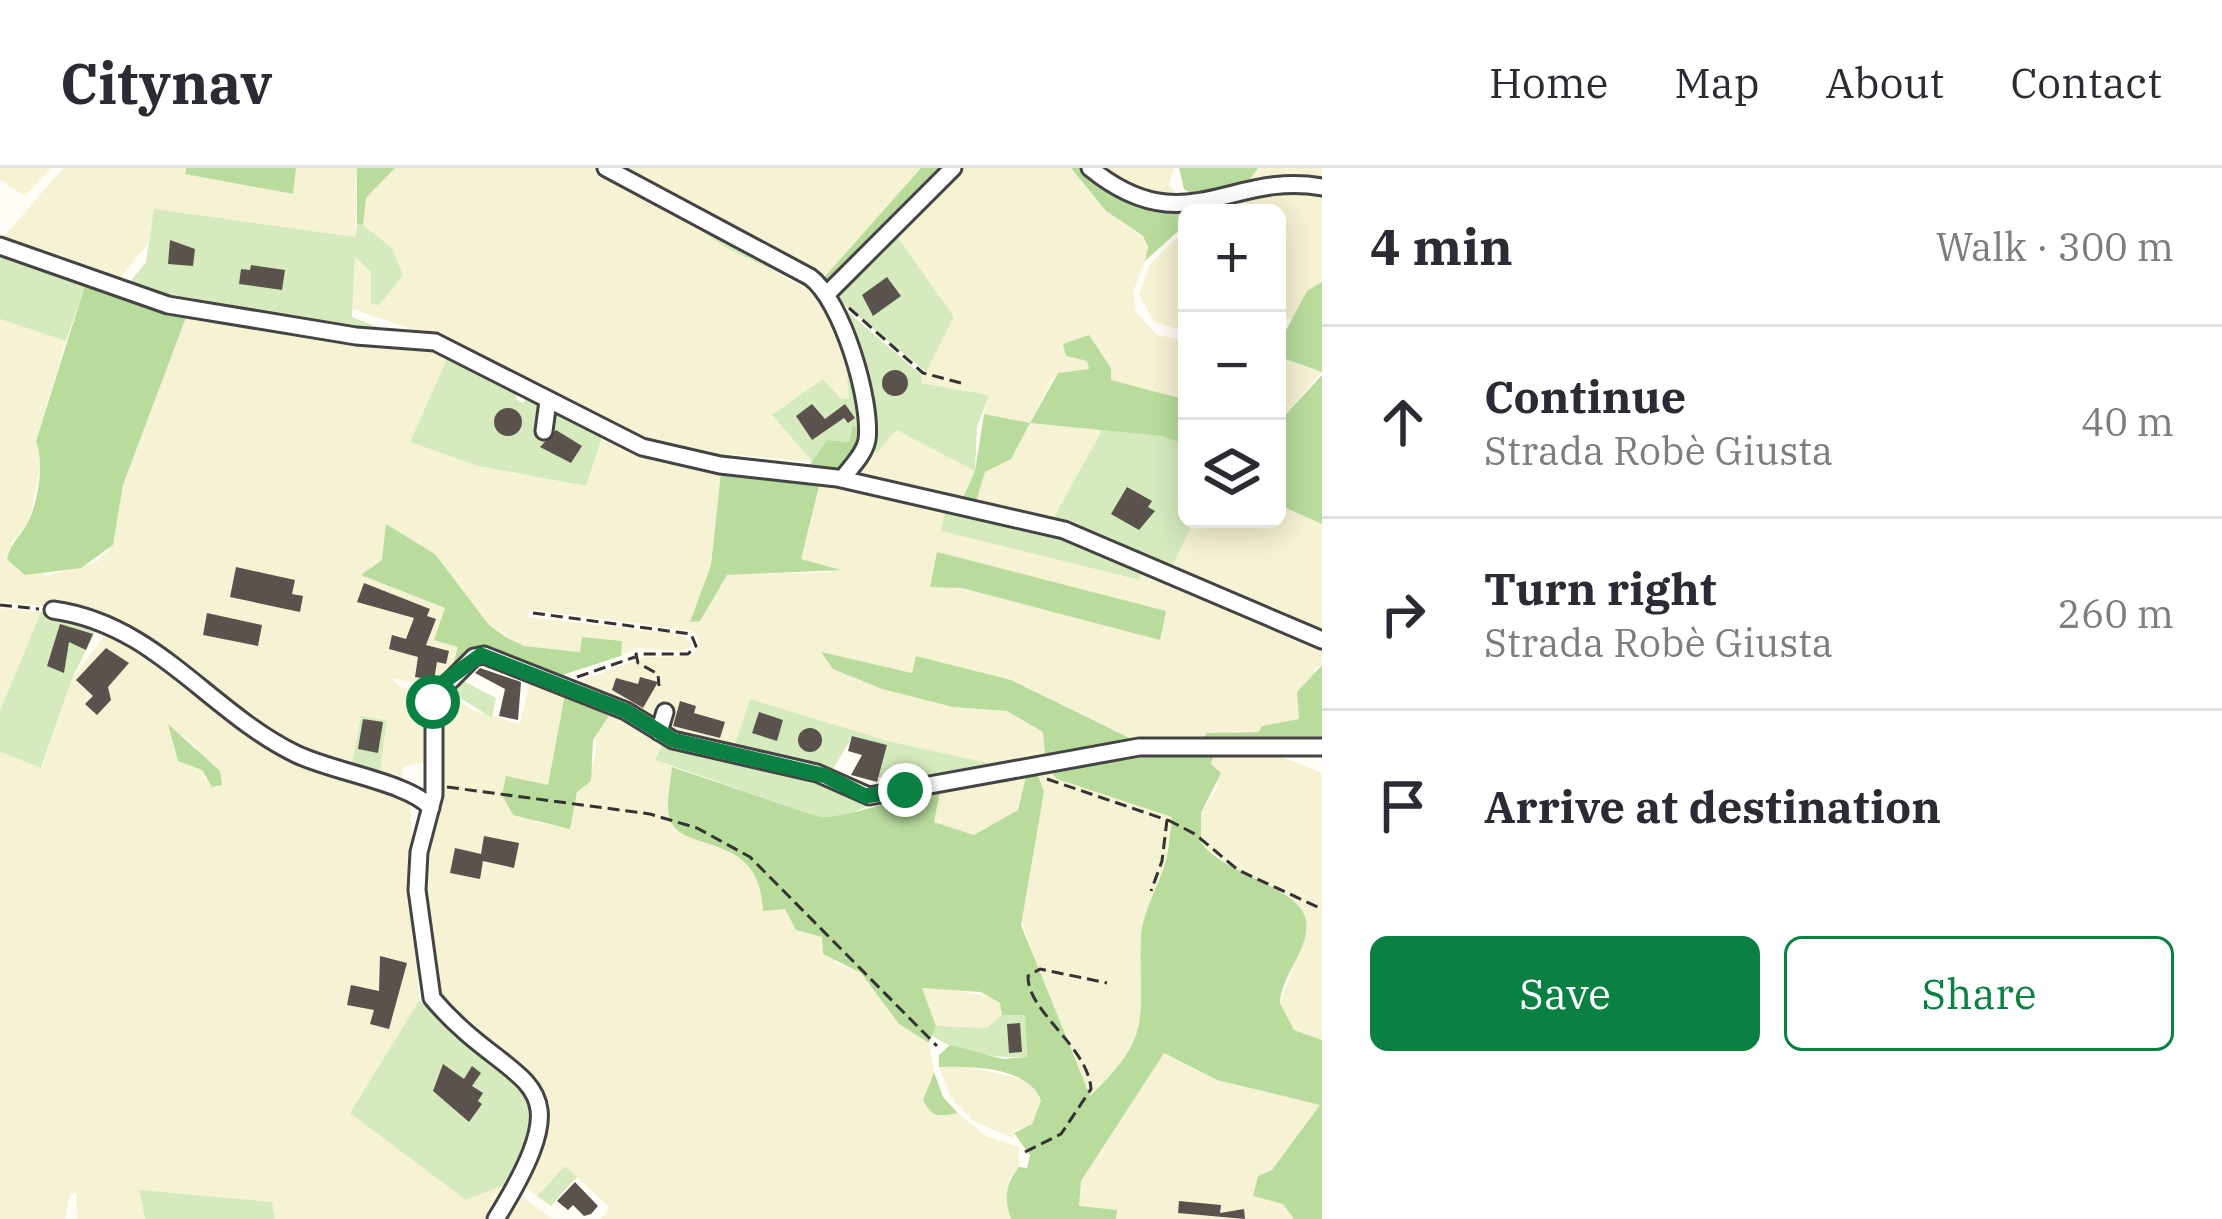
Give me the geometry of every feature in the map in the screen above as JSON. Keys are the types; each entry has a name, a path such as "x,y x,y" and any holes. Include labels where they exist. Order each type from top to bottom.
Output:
{"street":[{"path":"606,168 810,278 828,293 845,323 867,427 865,447 842,479"},
{"path":"828,293 953,168"},
{"path":"1090,168 1125,192 1174,204 1215,202 1287,184 1322,187"},
{"path":"0,246 158,302 356,336 435,341 619,439 677,458 842,479 1069,532 1322,640"},
{"path":"544,431 548,400"},
{"path":"53,610 94,619 144,642 290,752 340,774 414,791 431,808"},
{"path":"496,1219 533,1153 537,1106 526,1078 430,993 417,883 435,781 434,697 454,672 481,655 626,711 659,732 722,754 826,776 868,796 1039,761 1155,746 1322,747"},
{"path":"659,732 665,712"}],"path":[{"path":"828,293 923,373 961,383"},
{"path":"0,605 53,610"},
{"path":"533,614 675,629 696,640 695,649 684,656 646,652 552,685"},
{"path":"635,657 658,674 659,686"},
{"path":"1039,761 1045,777 1055,784 1167,820 1195,834 1238,870 1322,909"},
{"path":"435,781 451,788 632,810 725,841 750,857 937,1046"},
{"path":"1151,891 1162,862 1167,820"},
{"path":"1025,1152 1060,1134 1091,1090 1082,1060 1030,991 1028,976 1040,969 1107,982"}],"shaded area":[{"path":"0,168 52,168 25,196 0,180"},
{"path":"63,168 186,168 185,174 292,194 296,168 357,168 355,237 155,210 148,244 115,284 0,241"},
{"path":"395,168 597,168 823,299 845,342 850,399 773,416 813,462 713,453 611,430 443,340 353,309 355,256 371,272 371,304 403,276 392,248 363,225 366,198"},
{"path":"613,168 921,168 821,281"},
{"path":"957,168 1071,168 1106,211 1145,239 1148,253 1133,292 1136,312 1157,335 1178,339 1178,398 1111,380 1111,368 1089,336 1073,358 1087,361 1089,370 1058,373 1030,422 1102,430 1052,521 975,505 985,472 1011,459 1029,423 984,414 988,395 920,383 954,317 892,229"},
{"path":"1094,168 1174,168 1169,184 1184,202 1158,200"},
{"path":"1258,168 1322,168 1322,183 1241,192"},
{"path":"1270,190 1322,190 1322,282 1307,291 1292,319 1286,318 1286,204 1233,204"},
{"path":"1178,237 1178,329 1154,322 1139,294 1150,264"},
{"path":"188,312 419,343 450,352 410,442 478,466 585,486 602,437 652,456 721,472 711,565 691,622 700,621 726,575 833,572 800,559 820,482 945,511 942,531 1138,580 1141,569 1322,646 1322,665 1315,668 1300,719 1262,726 1259,732 1231,731 1204,741 1138,742 1011,680 917,656 913,673 823,653 833,669 882,689 953,707 1007,711 1043,732 1045,755 996,765 888,741 750,700 733,751 670,732 637,707 566,686 646,657 692,656 700,643 693,631 529,609 528,617 680,634 693,644 682,651 638,648 621,656 622,641 583,637 581,652 524,646 489,625 435,554 387,525 382,560 362,575 445,608 458,647 452,668 432,688 392,678 400,687 427,696 430,761 404,767 400,784 379,780 387,722 361,717 350,774 273,736 180,662 59,607 0,602 0,319 66,341 36,440 42,458 29,522 10,544 47,576 98,561 113,545 123,485","holes":["938,553 1060,584 1160,639 962,588 930,586"]},
{"path":"1286,359 1322,372 1286,414"},
{"path":"895,430 975,471 961,502 849,475 864,454"},
{"path":"1286,508 1322,524 1322,635 1171,569 1191,528 1286,528"},
{"path":"0,608 41,612 0,711"},
{"path":"110,628 257,733 410,800 419,1001 350,1113 514,1181 491,1219 275,1219 272,1202 139,1191 145,1219 77,1219 76,1192 69,1197 65,1219 0,1219 0,752 42,768 72,679","holes":["169,727 194,744 202,759 220,771 206,781 202,770 176,754"]},
{"path":"530,681 565,694 548,785 535,822 570,828 577,792 595,758 597,728 612,711 664,742 655,759 672,767 669,814 680,831 733,852 750,865 762,888 823,937 836,963 861,973 899,1024 929,1043 934,1072 927,1087 939,1117 958,1113 986,1136 1019,1147 1019,1167 1009,1180 1011,1219 601,1219 610,1208 565,1166 537,1196 523,1186 542,1134 539,1090 530,1073 437,993 421,874 436,712 444,688 470,709 520,724"},
{"path":"1215,751 1267,751 1322,773 1322,1040 1294,1030 1280,1003 1305,935 1288,895 1232,870 1201,842 1201,813 1218,787 1211,764"},
{"path":"1046,765 1057,779 1172,816 1165,863 1141,937 1144,1010 1138,1037 1126,1062 1089,1097 1045,993 1020,914 1044,793 1035,767"},
{"path":"1028,768 1018,810 974,835 934,822 941,787"},
{"path":"921,988 996,998 1002,1008 1000,1022 987,1028 936,1026"},
{"path":"1163,1053 1217,1080 1321,1105 1272,1171 1258,1176 1253,1196 1283,1204 1294,1219 1116,1219 1117,1211 1079,1206 1081,1181"},
{"path":"964,1066 1027,1080 1041,1101 1032,1124 1014,1132 1015,1139 975,1122 951,1098 939,1067"},
{"path":"518,1193 553,1219 502,1219"}],"green space":[{"path":"186,168 296,168 293,194 185,174"},
{"path":"357,168 395,168 366,198 363,225 357,224"},
{"path":"921,168 950,168 829,289 821,281"},
{"path":"1071,168 1087,168 1116,191 1207,204 1178,204 1178,231 1145,261 1148,247 1143,236 1106,211"},
{"path":"1179,168 1258,168 1241,192 1203,201 1184,189"},
{"path":"154,209 355,237 357,224 363,225 392,248 403,275 379,305 371,304 371,272 355,257 352,317 387,331 364,333 245,308 180,303 125,288 146,262"},
{"path":"684,215 807,280 827,298 845,332 864,439 853,425 849,442 827,440 813,462 772,415 823,379 841,399 849,399 844,352 832,318 816,296 795,281 714,239"},
{"path":"892,229 954,317 926,372 832,295"},
{"path":"0,250 86,282 66,341 0,319"},
{"path":"86,282 188,312 123,485 113,545 81,568 25,575 7,559 33,509 40,469 36,441"},
{"path":"1322,282 1322,372 1286,359 1286,330 1307,291"},
{"path":"836,302 923,376 921,383 989,395 977,427 975,471 896,430 877,453 868,447"},
{"path":"1089,335 1111,368 1111,380 1178,398 1178,442 1161,436 1030,423 1058,373 1089,369 1087,361 1066,356 1063,344"},
{"path":"450,352 518,390 516,399 522,403 530,396 602,437 586,486 478,466 410,442"},
{"path":"1322,375 1322,524 1286,508 1286,414"},
{"path":"984,414 1030,423 1011,459 985,472 975,505 961,502 975,471"},
{"path":"853,424 864,439 843,471 698,456 611,430 713,453 809,466 827,440 849,442"},
{"path":"1102,430 1178,442 1178,528 1191,528 1171,569 1052,521"},
{"path":"721,472 820,482 801,559 841,570 727,575 700,621 690,622 711,565"},
{"path":"945,511 1053,534 1141,569 1139,580 941,531"},
{"path":"386,524 435,554 489,625 506,637 524,646 580,652 582,637 622,641 621,656 550,679 471,652 452,668 458,647 434,640 445,608 361,575 382,560"},
{"path":"937,552 1166,611 1160,640 962,588 930,587"},
{"path":"41,612 99,624 72,679 41,768 0,752 0,711"},
{"path":"821,652 912,673 916,656 1011,680 1138,742 1045,755 1043,732 1007,711 953,707 882,689 833,669"},
{"path":"1322,665 1322,742 1204,741 1206,733 1259,732 1262,726 1299,719 1297,692"},
{"path":"456,677 496,698 492,718 444,688"},
{"path":"565,694 612,711 593,740 591,781 577,792 570,829 513,815 502,795 506,776 548,785"},
{"path":"750,699 888,741 997,765 907,785 878,777 886,745 853,736 831,772 733,751"},
{"path":"361,716 387,721 379,780 350,774"},
{"path":"168,724 220,771 222,785 212,787 202,770 178,761"},
{"path":"664,742 804,776 876,802 846,816 820,817 655,760"},
{"path":"1156,751 1215,751 1211,764 1221,773 1201,813 1201,842 1226,863 1291,899 1306,921 1304,942 1280,1003 1294,1030 1322,1040 1322,1219 1294,1219 1283,1204 1253,1196 1258,1176 1272,1170 1320,1105 1217,1080 1164,1053 1081,1181 1079,1206 1117,1210 1116,1219 1011,1219 1008,1186 1019,1167 1027,1168 1030,1155 1014,1133 1032,1124 1041,1101 1034,1089 1012,1075 982,1068 939,1067 939,1055 950,1045 1003,1059 1027,1057 1025,1015 1002,1015 1000,1003 981,992 922,988 936,1026 929,1043 899,1024 861,973 823,954 822,937 796,930 785,909 763,911 759,884 749,866 675,828 668,810 672,767 820,817 941,787 934,822 974,835 1018,810 1028,768 1035,767 1044,792 1021,925 1090,1096 1125,1056 1139,1023 1142,927 1165,864 1172,817 1057,779 1046,765"},
{"path":"419,1001 510,1070 531,1107 532,1135 514,1181 466,1200 350,1113"},
{"path":"1002,1015 1025,1015 1027,1057 977,1053 932,1035 936,1026 987,1028"},
{"path":"934,1072 943,1097 958,1113 937,1115 926,1106 923,1100"},
{"path":"565,1166 577,1177 551,1206 537,1196"},
{"path":"139,1190 272,1202 275,1219 145,1219"}],"building":[{"path":"170,240 195,249 193,266 168,264"},
{"path":"251,265 285,270 282,290 239,284 241,269 250,270"},
{"path":"887,277 901,296 873,316 862,295"},
{"path":"895,370 908,383 895,396 882,383"},
{"path":"812,404 825,419 845,404 855,418 848,423 844,418 812,440 796,416"},
{"path":"508,408 518,412 522,422 518,432 508,436 498,432 494,422 498,412"},
{"path":"556,430 582,446 571,463 540,447"},
{"path":"1127,487 1152,501 1148,507 1155,511 1139,530 1111,514"},
{"path":"236,567 295,580 292,594 303,596 300,612 230,597"},
{"path":"364,583 430,609 427,616 436,619 426,645 449,651 446,664 437,662 434,680 415,677 418,657 389,649 392,635 406,639 414,618 357,602"},
{"path":"207,613 262,625 258,646 203,635"},
{"path":"60,624 93,634 86,650 69,642 64,673 47,666"},
{"path":"106,648 129,663 108,687 111,700 97,715 85,704 93,696 76,680"},
{"path":"480,668 521,682 518,720 499,716 505,689 475,673"},
{"path":"640,677 658,682 643,708 612,690 616,678 638,684"},
{"path":"680,701 696,706 694,713 725,722 720,738 673,726"},
{"path":"759,712 783,720 777,741 752,733"},
{"path":"363,719 383,722 378,753 358,749"},
{"path":"810,728 822,740 810,752 798,740"},
{"path":"852,736 887,745 877,782 851,775 862,755 848,751"},
{"path":"484,836 519,843 514,868 483,861 480,879 450,873 455,848 481,854"},
{"path":"380,956 407,963 389,1029 370,1024 374,1010 347,1005 351,985 379,991"},
{"path":"1020,1023 1022,1052 1009,1053 1007,1024"},
{"path":"443,1064 464,1079 472,1066 481,1073 472,1086 483,1093 478,1101 482,1104 469,1122 433,1091"},
{"path":"575,1182 598,1206 591,1214 584,1216 573,1205 568,1210 557,1201"},
{"path":"1179,1201 1221,1205 1220,1213 1244,1209 1245,1219 1178,1213"}],"route":[{"path":"433,702 442,683 481,655 626,711 673,740 826,776 865,796 905,790"}]}
